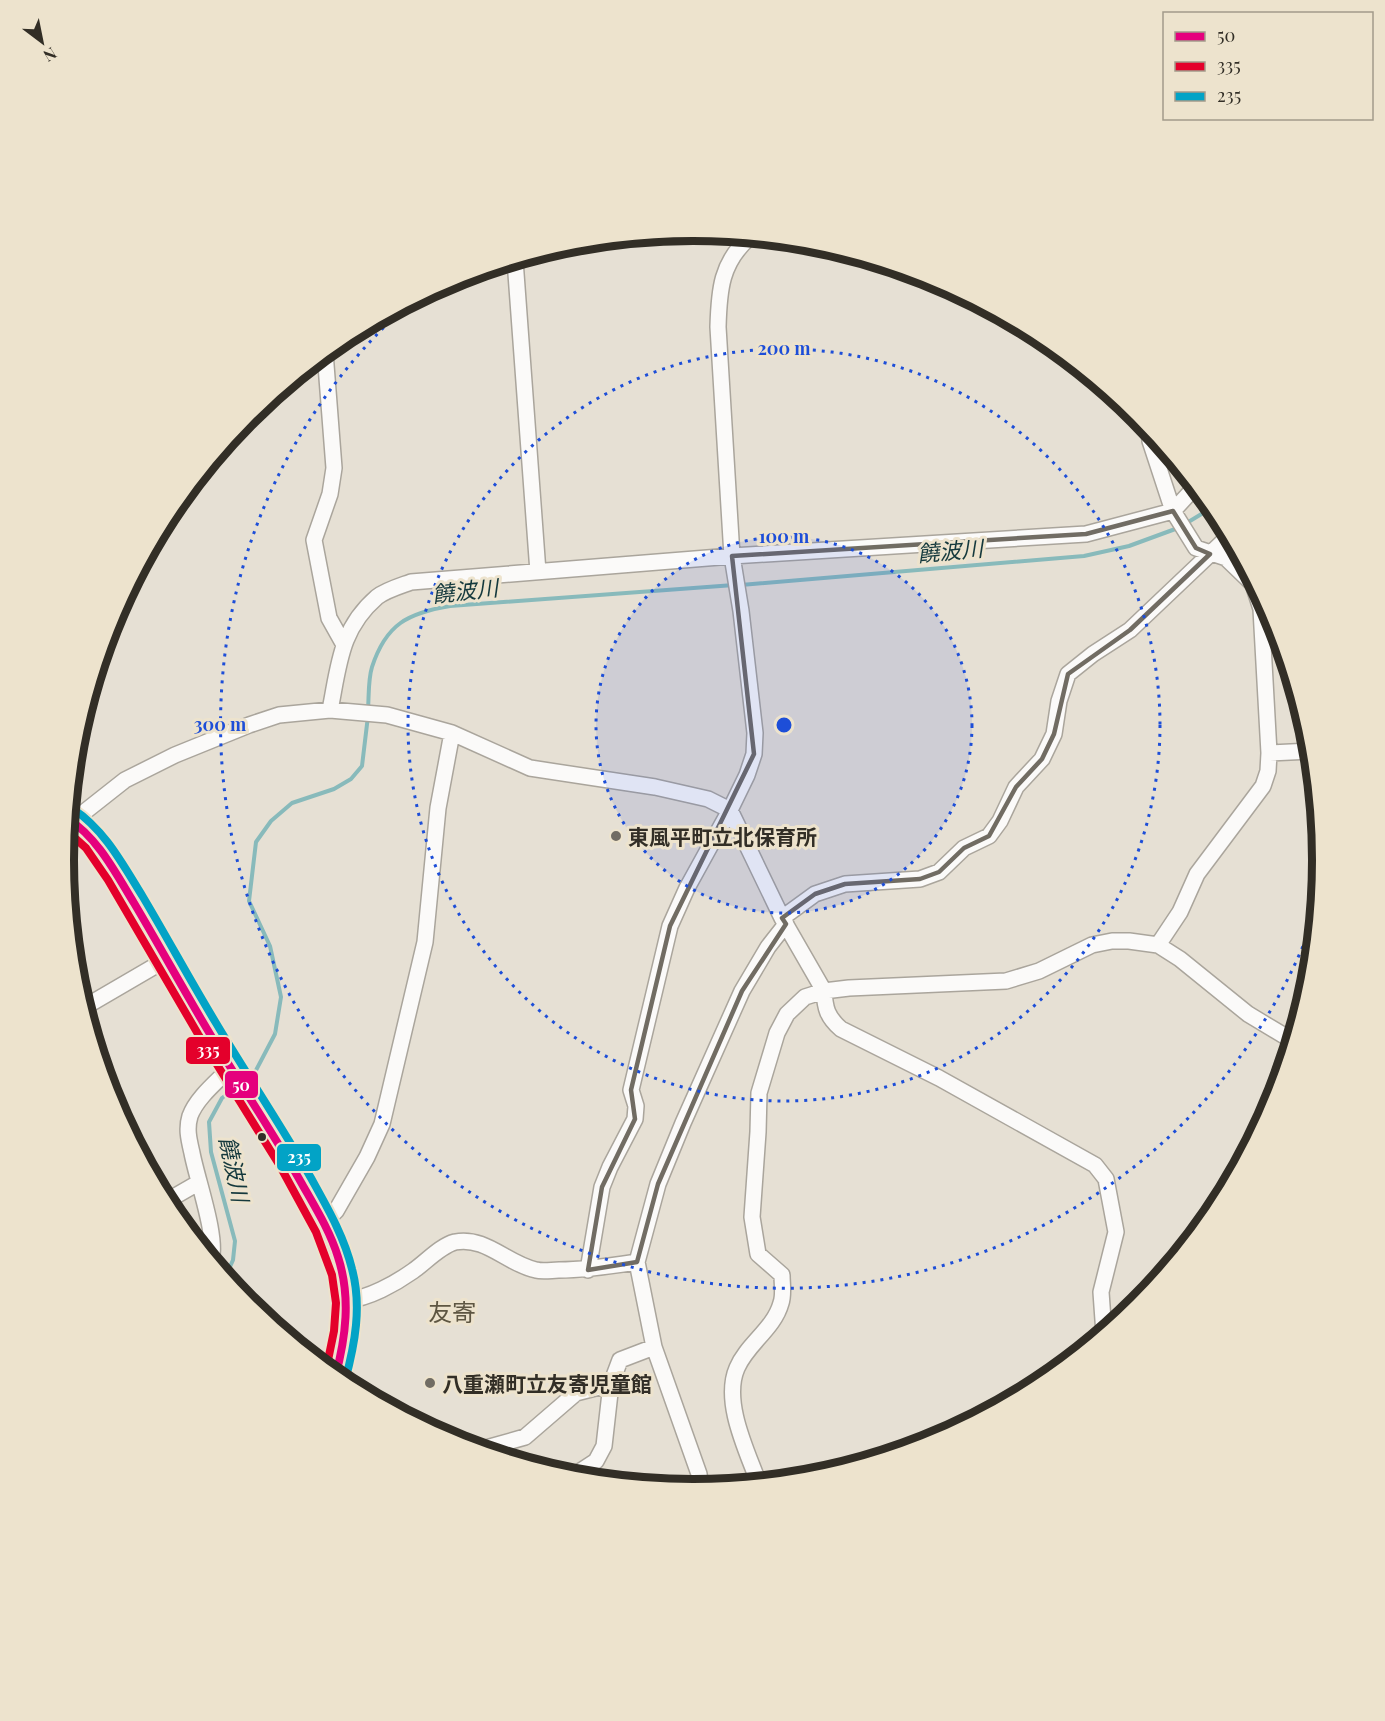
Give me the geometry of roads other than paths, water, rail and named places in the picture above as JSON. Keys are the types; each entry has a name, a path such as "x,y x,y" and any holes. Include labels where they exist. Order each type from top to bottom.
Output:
{"highway":[{"path":"75,825 108,862 288,1159 324,1223 339,1260 347,1300 348,1315 337,1367"}],"street":[{"path":"588,1270 602,1187 635,1119 636,1106 631,1090 669,926 730,810 747,775 754,754 755,733 733,560 718,327 718,297 725,269 742,244"},
{"path":"516,268 538,572"},
{"path":"326,362 334,468 330,494 314,540 329,618 343,643"},
{"path":"1151,445 1175,515 1203,551 1226,558 1240,571"},
{"path":"330,710 343,643 357,619 378,596 411,582 1086,534 1175,515 1191,493"},
{"path":"700,1480 654,1347 637,1262 658,1184 742,991 784,921 815,894 845,884 920,879 939,872 964,848 989,836 1000,821 1016,788 1042,759 1054,734 1059,701 1068,674 1093,654 1130,630 1203,551 1222,540"},
{"path":"1158,945 1180,912 1197,874 1263,786 1268,771 1262,618"},
{"path":"75,815 125,780 175,755 279,715 330,710 383,715 452,733 530,768 655,787 708,799 730,810 784,921 824,991 825,1009 832,1021 841,1029 939,1078 1095,1165 1106,1179 1116,1232 1101,1292 1103,1324"},
{"path":"324,1223 336,1211 367,1157 382,1124 425,942 438,808 452,733"},
{"path":"1269,753 1302,751"},
{"path":"756,1476 735,1422 733,1392 736,1370 750,1348 774,1319 782,1302 782,1275 758,1254 752,1217 759,1093 777,1033 787,1014 805,997 849,987 1006,981 1040,970 1092,945 1112,941 1129,941 1158,945 1180,959 1248,1014 1286,1037"},
{"path":"91,1004 167,959"},
{"path":"213,1252 209,1222 198,1183 188,1132 190,1116 198,1102 233,1070"},
{"path":"174,1197 198,1183"},
{"path":"347,1300 356,1300 383,1288 413,1271 453,1243 468,1241 482,1244 514,1262 537,1270 588,1270 637,1262"},
{"path":"583,1470 596,1461 604,1446 611,1384 620,1360 654,1347"},
{"path":"492,1446 525,1437 576,1393 611,1384"}],"waterway":[{"name":"饒波川","path":"1185,524 1204,513"},
{"name":"饒波川","path":"741,585 1084,556 1129,546 1178,528"},
{"name":"饒波川","path":"368,709 372,667 384,640 400,623 422,612 450,606 734,585"},
{"name":"饒波川","path":"247,1079 254,1074 275,1034 281,997 270,946 249,901 256,842 271,821 292,803 334,789 351,779 362,766 368,716"},
{"name":"饒波川","path":"228,1270 233,1260 235,1241 211,1152 209,1122 222,1098 237,1087"}],"place":[{"name":"東風平町立北保育所","path":"616,836"},
{"name":"八重瀬町立友寄児童館","path":"430,1383"}],"district":[{"name":"友寄","path":"452,1311"}]}
